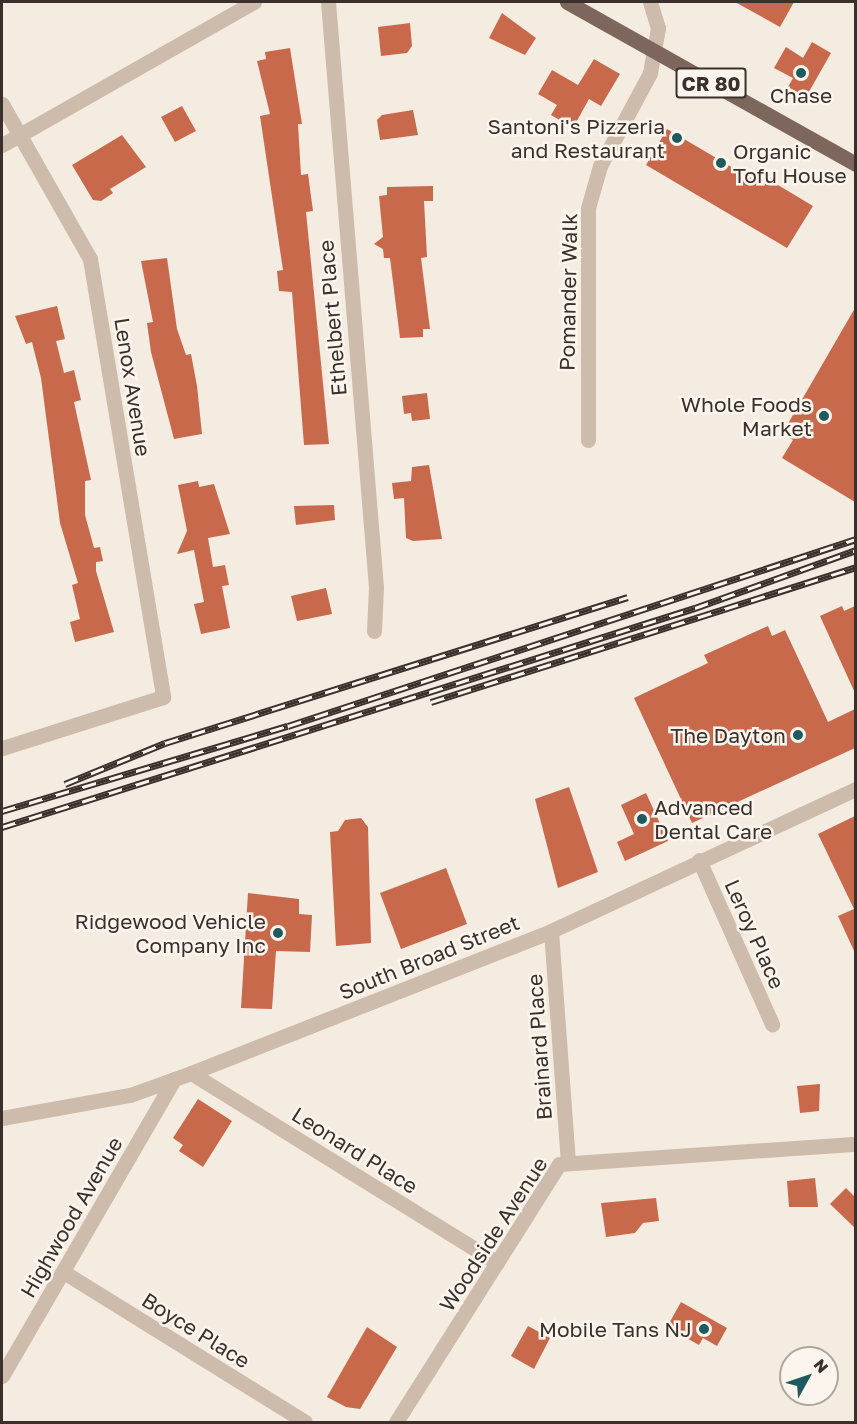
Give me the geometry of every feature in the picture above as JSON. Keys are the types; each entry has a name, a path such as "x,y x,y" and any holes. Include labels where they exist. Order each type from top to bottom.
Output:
{"main road":[{"name":"CR 80","path":"567,2 855,164"}],"street":[{"path":"2,145 254,2"},
{"name":"Ethelbert Place","path":"328,2 376,587 374,631"},
{"path":"650,2 658,28 656,52"},
{"name":"Pomander Walk","path":"588,440 588,208 600,166 656,52"},
{"name":"Lenox Avenue","path":"2,104 90,259 163,698 2,748"},
{"name":"South Broad Street","path":"2,1118 130,1095 190,1073 551,931 855,789"},
{"name":"Leroy Place","path":"699,860 772,1024"},
{"name":"Brainard Place","path":"551,931 568,1161"},
{"name":"Leonard Place","path":"190,1073 497,1263"},
{"name":"Highwood Avenue","path":"2,1376 65,1273 174,1079"},
{"name":"Woodside Avenue","path":"396,1422 559,1164 568,1161 855,1143"},
{"name":"Boyce Place","path":"65,1273 305,1422"}],"building":[{"path":"735,2 794,2 780,27"},
{"path":"502,13 536,38 525,55 489,38"},
{"path":"410,23 412,46 407,53 381,56 378,27"},
{"name":"Chase","path":"812,42 831,53 806,97 788,87 793,78 774,68 786,47 803,58"},
{"path":"290,48 302,124 298,124 301,175 308,174 313,211 306,212 329,444 304,445 292,292 279,291 277,271 283,270 260,116 270,114 257,61 266,59 265,52"},
{"path":"594,59 620,74 601,106 589,99 573,128 551,115 557,105 538,94 552,70 578,85"},
{"path":"182,106 196,131 175,142 161,117"},
{"path":"413,110 418,135 380,140 377,120 382,115"},
{"path":"667,129 764,186 768,179 813,206 787,248 646,165"},
{"path":"122,135 146,167 110,189 113,193 101,201 93,200 72,165"},
{"path":"433,186 433,201 424,201 427,257 421,258 430,329 423,329 423,337 400,338 390,258 384,258 383,249 374,244 383,237 379,196 387,195 387,187"},
{"path":"167,258 177,329 186,355 191,354 202,434 174,439 151,352 147,323 153,322 141,261"},
{"path":"57,306 65,339 56,341 64,373 74,370 81,400 74,402 91,480 85,481 85,515 94,548 100,547 103,561 96,562 96,571 114,632 75,642 70,622 80,619 72,585 78,583 60,523 41,378 32,342 26,344 15,316"},
{"name":"Whole Foods Market","path":"855,308 855,502 782,458 793,440 782,434"},
{"path":"427,393 430,419 412,421 411,413 404,414 402,396"},
{"path":"429,465 442,539 413,541 406,538 404,498 394,499 392,483 411,481 412,467"},
{"path":"198,481 199,487 214,484 230,534 208,538 213,567 225,565 229,585 222,586 230,628 201,634 194,604 204,602 194,550 177,554 187,531 178,485"},
{"path":"334,505 335,520 296,525 294,506"},
{"path":"326,588 332,614 297,621 291,596"},
{"path":"842,606 844,611 855,606 855,693 820,616"},
{"name":"The Dayton","path":"768,626 772,636 785,630 828,722 855,709 855,748 692,823 634,698 708,663 704,655"},
{"path":"569,787 598,872 558,888 535,799"},
{"name":"Advanced Dental Care","path":"646,793 668,841 625,861 617,842 634,834 621,805"},
{"path":"855,816 855,953 838,916 854,909 818,834"},
{"path":"361,818 368,827 371,943 336,946 330,832 338,831 345,820"},
{"path":"446,868 467,924 401,949 380,893"},
{"name":"Ridgewood Vehicle Company Inc","path":"248,893 299,899 299,914 312,915 310,952 276,951 272,1009 241,1008"},
{"path":"820,1084 819,1111 800,1113 797,1086"},
{"path":"198,1099 232,1121 203,1167 179,1151 183,1145 173,1138"},
{"path":"815,1178 818,1207 789,1207 787,1181"},
{"path":"846,1188 855,1197 855,1228 830,1204"},
{"path":"656,1198 659,1221 643,1223 635,1233 606,1237 601,1203"},
{"path":"681,1302 727,1328 717,1346 703,1338 699,1345 667,1327"},
{"path":"528,1326 550,1338 534,1369 511,1356"},
{"path":"367,1327 397,1347 360,1409 346,1407 327,1397"}],"railway":[{"path":"2,811 288,726 856,539"},
{"path":"2,827 695,608 856,550"},
{"path":"431,702 856,567"},
{"path":"65,784 165,743 628,597"}],"place":[{"name":"Chase","path":"801,73"},
{"name":"Santoni's Pizzeria and Restaurant","path":"677,138"},
{"name":"Organic Tofu House","path":"721,163"},
{"name":"Whole Foods Market","path":"824,416"},
{"name":"The Dayton","path":"798,735"},
{"name":"Advanced Dental Care","path":"642,819"},
{"name":"Ridgewood Vehicle Company Inc","path":"278,933"},
{"name":"Mobile Tans NJ","path":"704,1329"}]}
